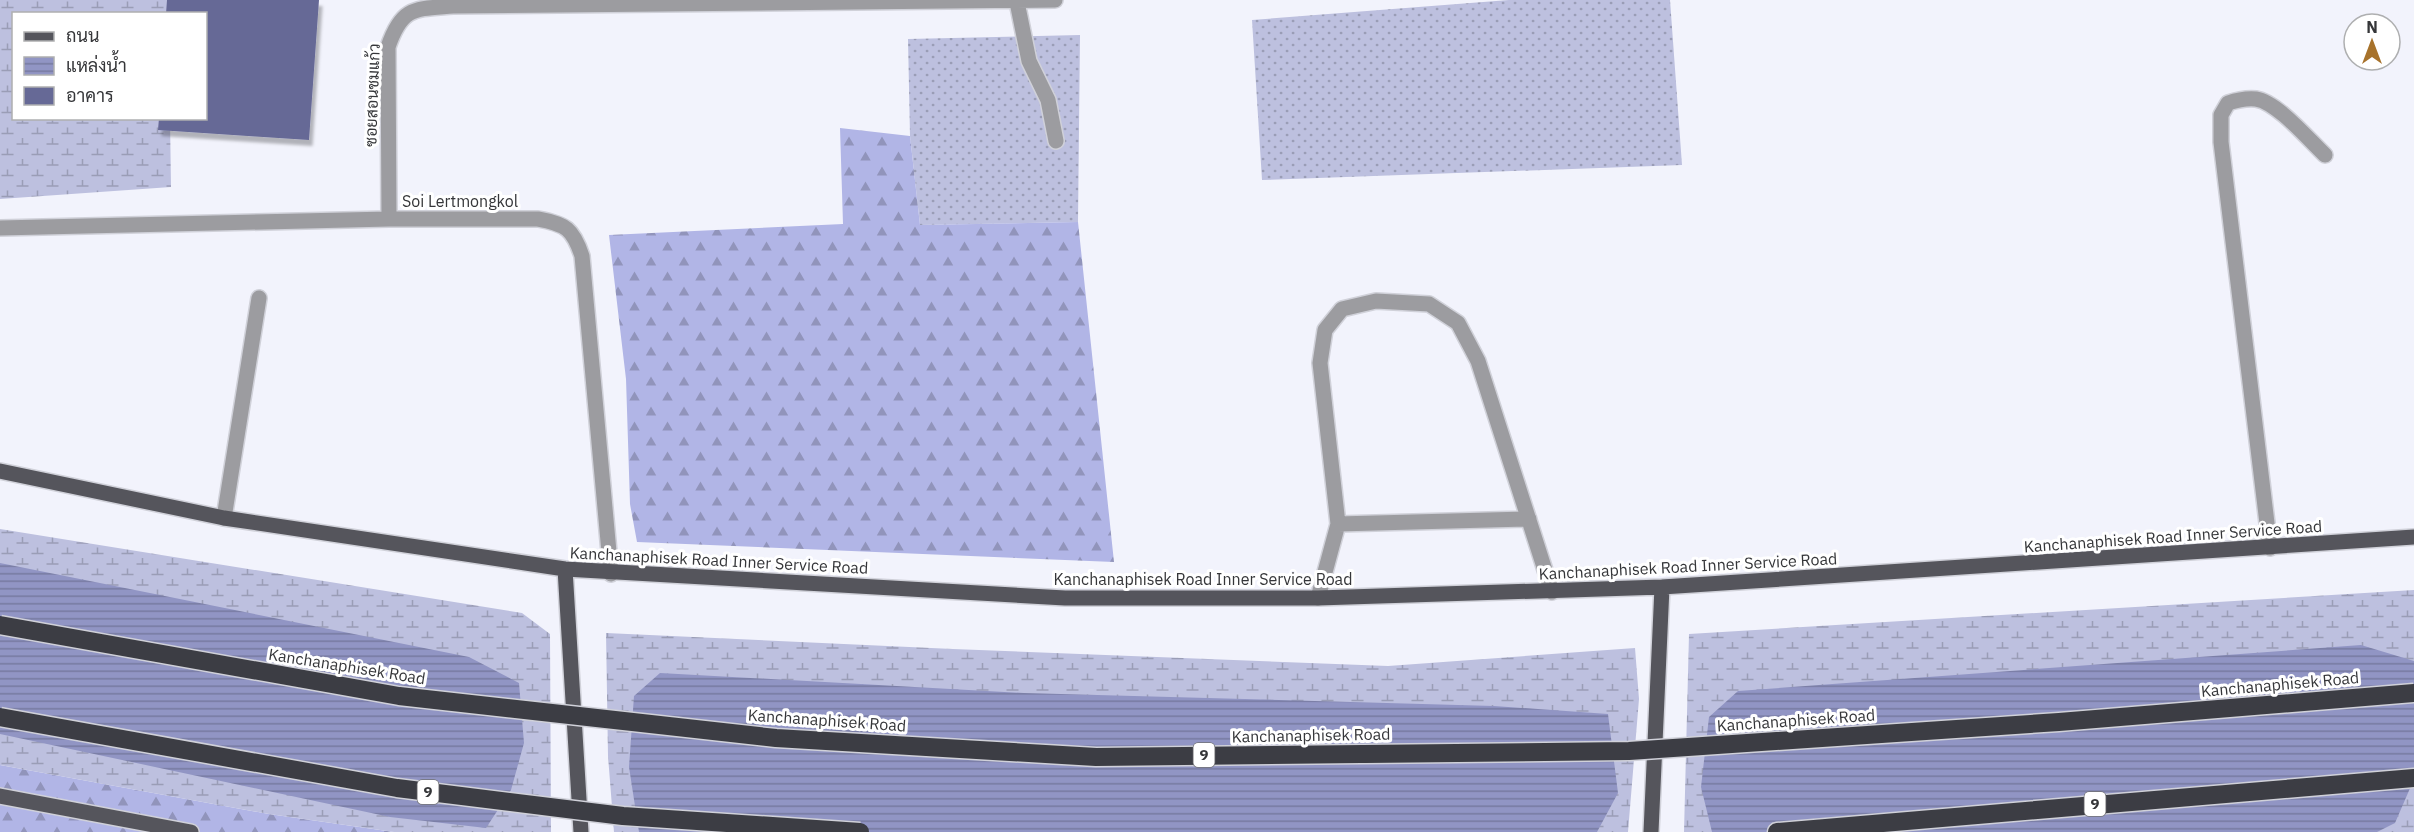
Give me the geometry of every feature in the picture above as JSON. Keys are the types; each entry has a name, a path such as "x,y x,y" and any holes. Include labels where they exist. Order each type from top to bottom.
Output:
{"highway":[{"name":"Kanchanaphisek Road","path":"0,625 399,696 776,738 1096,756 1629,751 2059,722 2414,693"},
{"name":"9","path":"0,717 397,788 623,816 860,832"},
{"name":"9","path":"1777,832 2414,778"}],"main road":[{"name":"Kanchanaphisek Road Inner Service Road","path":"0,471 224,518 564,569 611,574 1065,598 1318,598 1552,592 1662,587 2414,537"},
{"path":"564,569 581,832"},
{"path":"1651,832 1662,587"},
{"path":"0,796 192,832"}],"street":[{"name":"ซอยสอนชมแก้ว","path":"389,219 388,47 396,25 416,9 453,6 1055,0"},
{"path":"1017,2 1029,61 1048,100 1056,141"},
{"path":"2270,548 2221,142 2221,115 2228,103 2240,99 2257,99 2270,104 2325,155"},
{"name":"Soi Lertmongkol","path":"0,228 389,219 538,219 559,223 576,237 582,256 611,574"},
{"path":"224,518 259,298"},
{"path":"1318,598 1338,524 1320,363 1325,330 1342,309 1376,301 1429,304 1458,323 1478,361 1552,592"},
{"path":"1338,524 1529,519"}],"green space":[{"path":"0,0 167,0 167,12 12,12 12,120 170,120 171,187 0,199"},
{"path":"1509,0 1670,0 1682,165 1262,180 1252,20"},
{"path":"1080,35 1078,222 920,225 910,136 908,39"},
{"path":"840,128 910,136 920,225 1078,222 1114,562 637,542 630,504 626,379 609,235 843,224"},
{"path":"0,529 522,613 550,634 551,832 394,832 269,814 0,765"},
{"path":"2414,590 2414,832 1684,832 1689,634"},
{"path":"606,633 1388,666 1635,648 1639,699 1628,832 614,832 608,756"},
{"path":"0,765 269,814 394,832 0,832"}],"water":[{"path":"0,563 469,657 519,683 524,743 511,790 486,828 390,817 0,734"},
{"path":"2361,645 2414,661 2414,779 2395,823 2377,832 1712,832 1701,787 1709,717 1738,691"},
{"path":"660,673 1024,693 1494,706 1608,714 1618,793 1597,832 639,832 629,767 634,696"}],"building":[{"path":"167,0 319,0 309,140 158,130 159,120 207,120 207,12 166,12"}]}
